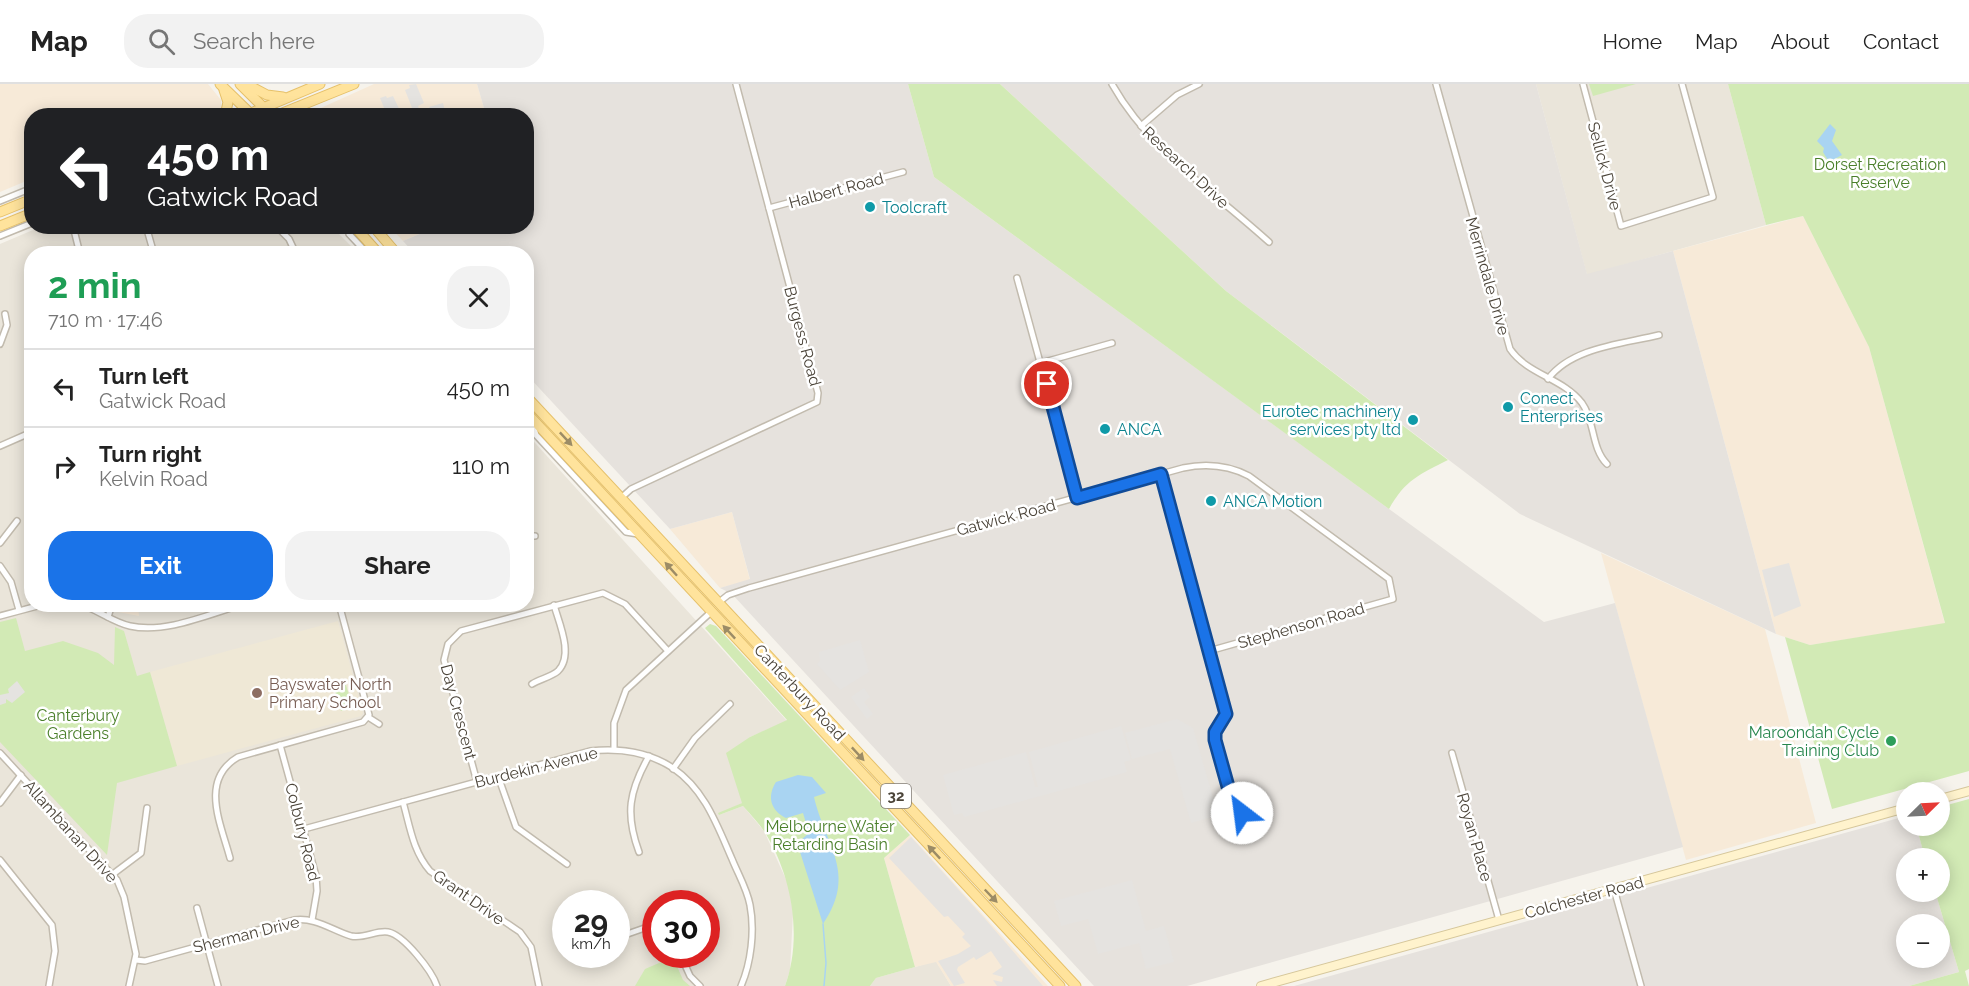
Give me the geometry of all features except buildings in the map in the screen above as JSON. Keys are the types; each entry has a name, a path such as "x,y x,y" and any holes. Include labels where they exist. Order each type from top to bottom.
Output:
{"main road":[{"path":"240,84 264,107 320,84"},
{"path":"246,84 267,95 288,97"},
{"path":"293,108 354,84"},
{"path":"221,85 242,108"},
{"path":"221,85 228,102 227,108"},
{"path":"0,212 24,203"},
{"path":"0,226 24,216"},
{"path":"361,234 372,246"},
{"path":"380,234 390,246"},
{"name":"Canterbury Road","path":"534,407 1076,986"},
{"name":"Canterbury Road","path":"534,421 1060,986"},
{"name":"Burgess Road","path":"612,505 621,498"},
{"path":"711,612 718,603"},
{"path":"812,721 820,714"},
{"path":"1950,796 1969,791"},
{"name":"Colchester Road","path":"1261,986 1896,811"},
{"path":"1016,941 1025,932"}],"street":[{"name":"Burgess Road","path":"621,498 631,489 816,402 818,393 735,84"},
{"name":"Research Drive","path":"1112,84 1141,126 1187,173 1269,243"},
{"path":"1141,126 1177,96 1199,84"},
{"name":"Merrindale Drive","path":"1436,84 1504,337 1517,360 1568,390 1581,402 1588,412 1599,451 1607,464"},
{"name":"Sellick Drive","path":"1583,84 1621,226 1713,197 1682,84"},
{"name":"Halbert Road","path":"769,208 903,172"},
{"path":"0,201 24,191"},
{"path":"0,236 24,226"},
{"path":"349,234 360,246"},
{"path":"1017,278 1077,498"},
{"path":"0,344 7,325 6,314"},
{"path":"1548,379 1555,369 1581,354 1659,335"},
{"path":"1041,363 1112,344"},
{"name":"Canterbury Road","path":"534,430 536,435 626,532 640,534"},
{"path":"0,446 24,436"},
{"name":"Gatwick Road","path":"718,603 728,595 742,590 1161,474 1194,466 1214,465 1249,476 1376,567 1389,579 1393,599"},
{"path":"1161,474 1226,714 1214,736 1234,808"},
{"path":"0,543 17,521"},
{"path":"0,566 11,582 19,610"},
{"name":"Day Crescent","path":"534,611 597,594 609,594 625,604 668,651"},
{"name":"Stephenson Road","path":"1209,651 1393,599"},
{"path":"532,684 557,672 565,657 565,646 554,605"},
{"path":"0,616 24,609"},
{"path":"97,612 132,626 157,628 215,612"},
{"path":"108,617 110,612"},
{"path":"230,858 215,798 218,776 238,757 363,722 368,717 341,612"},
{"name":"Day Crescent","path":"477,782 444,660 445,650 451,639 461,631 529,612"},
{"path":"614,749 614,723 626,690 711,612"},
{"path":"673,769 695,738 730,704"},
{"path":"368,717 379,724"},
{"name":"Colbury Road","path":"280,745 316,876 317,891 312,920"},
{"name":"Burdekin Avenue","path":"304,829 590,751 614,749 649,756 673,769 694,787 706,803 746,891 751,914 750,959 741,986"},
{"name":"Allambanan Drive","path":"0,753 113,874 124,897 136,960 129,986"},
{"name":"Royan Place","path":"1452,753 1499,920"},
{"path":"639,852 630,827 629,815 649,756"},
{"path":"0,803 21,775"},
{"path":"498,776 516,827 567,864"},
{"name":"Grant Drive","path":"403,802 415,846 424,863 430,871 520,932 531,947 539,986"},
{"path":"113,874 141,853 147,808"},
{"path":"1,862 52,925 55,951 50,986"},
{"path":"950,870 959,863"},
{"path":"1614,889 1641,986"},
{"path":"196,908 218,986"},
{"name":"Sherman Drive","path":"136,960 145,961 294,920 312,920 355,937 387,932 395,935 428,968 437,986"},
{"path":"686,968 690,976 700,986"}],"shaded area":[{"path":"0,84 208,84 221,100 221,108 24,108 24,182 0,192"},
{"path":"374,84 477,84 484,108 321,108"},
{"path":"416,84 424,103 418,106 419,108 412,108 405,90 410,88 409,85"},
{"path":"477,84 908,84 934,177 1544,622 1615,603 1683,847 1187,986 1094,986 732,594 720,588 750,579 732,512 670,529 534,383 534,246 408,246 403,241 420,234 534,234 534,108 484,108"},
{"path":"1000,84 1536,84 1587,274 1673,251 1776,634 1520,514 1226,291"},
{"path":"1536,84 1728,84 1766,225 1587,275"},
{"path":"393,96 399,108 384,108 380,98"},
{"path":"443,103 444,108 430,108"},
{"path":"1803,216 1869,347 1945,624 1810,645 1776,634 1673,251"},
{"path":"24,234 339,234 351,246 24,246 24,612 534,612 534,442 787,721 750,737 742,803 719,815 743,806 764,831 789,886 793,913 790,970 785,986 0,986 0,244"},
{"path":"396,234 420,234 403,241"},
{"path":"732,512 750,580 720,588 670,529"},
{"path":"1601,553 1765,629 1816,823 1686,860"},
{"path":"1789,563 1801,606 1774,617 1762,570"},
{"path":"118,612 139,612 139,616"},
{"name":"Bayswater North Primary School","path":"338,621 363,713 361,716 177,766 150,672"},
{"path":"860,640 869,672 840,690 817,664 820,661 819,652"},
{"path":"17,681 25,692 12,703 6,699 6,703 0,705 0,695 9,693 8,689"},
{"path":"864,688 870,697 864,702 873,714 867,719 851,697"},
{"path":"1177,719 1193,728 1218,815 1191,823 1170,749 1132,759 1125,733"},
{"path":"1121,726 1131,760 1124,762 1127,772 964,817 962,813 954,815 943,775 1026,752 1035,787 1038,787 1029,752"},
{"path":"1896,819 1896,836 1919,836 1922,848 1896,848 1896,902 1938,902 1942,914 1896,914 1896,968 1950,968 1950,942 1959,972 1909,986 1294,986"},
{"path":"910,835 1048,986 951,986 936,962 915,967 884,858"},
{"path":"911,837 1043,986 997,986 993,980 1002,982 1003,977 992,974 1002,967 991,951 976,960 974,957 958,967 957,970 965,983 954,986 938,961 958,954 971,946 962,937 965,934 948,916 944,917 889,858"},
{"path":"1132,880 1146,931 1164,926 1174,962 1146,969 1139,943 1098,954 1088,919 1061,926 1054,901"},
{"path":"936,961 951,986 870,986 876,978"}],"green space":[{"path":"908,84 1000,84 1226,291 1448,460 1429,469 1407,484 1389,509 934,177"},
{"path":"1589,84 1636,84 1593,96"},
{"name":"Dorset Recreation Reserve","path":"1728,84 1969,84 1969,771 1929,782 1896,782 1896,791 1832,809 1785,637 1810,645 1945,623 1869,347 1803,216 1766,225"},
{"name":"Canterbury Gardens","path":"16,618 25,651 63,641 98,653 114,665 115,627 124,631 137,676 150,672 177,766 117,783 107,855 0,742 0,622"},
{"name":"Melbourne Water Retarding Basin","path":"710,624 716,626 910,835 884,858 915,967 876,978 870,986 785,986 790,967 794,927 788,886 782,867 764,831 743,806 719,815 718,813 742,803 726,753 750,737 787,720 705,628"},
{"path":"346,685 353,708 341,711 334,688"},
{"path":"1969,799 1969,969 1965,971 1969,986 1909,986 1959,972 1950,942 1950,914 1942,914 1938,902 1950,902 1950,848 1922,848 1919,836 1950,836 1950,804"},
{"path":"678,968 683,980 690,986 635,986 645,969"}],"water":[{"path":"1830,124 1836,130 1832,141 1842,155 1829,162 1823,152 1824,148 1817,141"},
{"path":"798,775 812,777 826,793 814,797 836,859 838,889 833,906 823,924 800,852 801,840 809,833 803,813 786,818 773,807 771,797 776,782"}],"waterway":[{"path":"823,924 826,963 824,986"}],"place":[{"name":"Toolcraft","path":"870,207"},
{"name":"Conect Enterprises","path":"1508,407"},
{"name":"Eurotec machinery services pty ltd","path":"1413,420"},
{"name":"ANCA","path":"1105,429"},
{"name":"ANCA Motion","path":"1211,501"},
{"name":"Bayswater North Primary School","path":"257,693"},
{"name":"Maroondah Cycle Training Club","path":"1891,741"}],"route":[{"path":"1047,384 1077,498 1161,474 1226,714 1214,736 1234,808 1242,813"}]}
